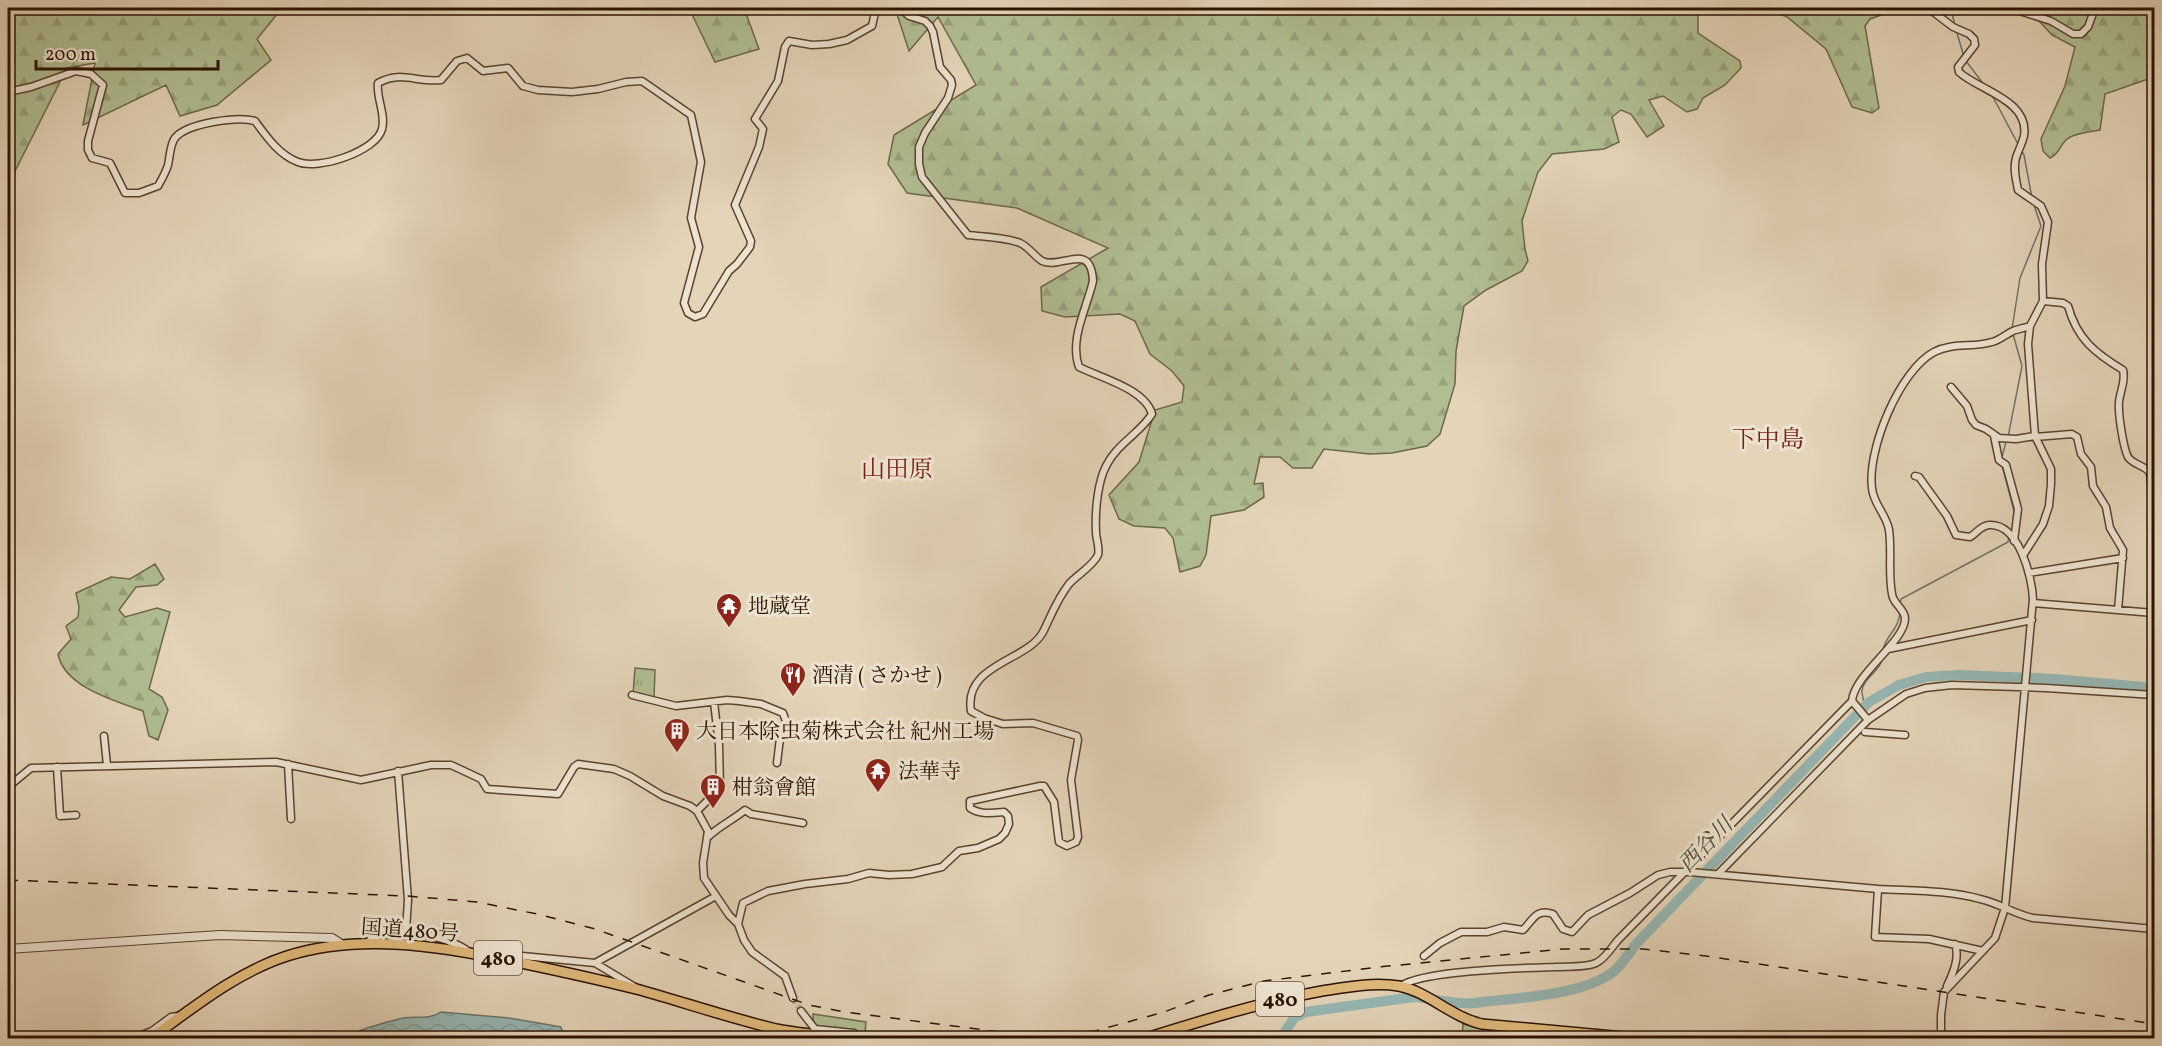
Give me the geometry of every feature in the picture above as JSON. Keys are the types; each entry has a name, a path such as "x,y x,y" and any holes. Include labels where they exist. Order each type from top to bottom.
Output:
{"highway":[{"name":"国道480号","path":"151,1038 260,967 286,956 368,942 469,952 639,990 727,1017 777,1029 861,1038"},
{"name":"480","path":"1146,1038 1252,1006 1365,985 1400,987 1417,993 1454,1014 1482,1024 1635,1038"}],"street":[{"path":"8,92 31,87 76,71 91,74 98,79 104,86 88,141 88,150 92,158 110,163 125,193 139,193 158,186 167,168 173,139 205,123 239,118 255,121 269,140 282,152 303,163 314,164 349,155 368,146 382,130 378,83 396,76 430,81 441,80 458,61 467,58 483,71 508,68 523,86 538,90 572,92 642,81 691,115 698,142 700,162 691,218 699,247 684,303 688,313 695,317 703,314 729,271 750,247 751,241 735,205 759,147 763,129 755,119 778,81 785,47 789,41 812,45 847,40 872,26 876,8"},
{"path":"738,924 743,903 768,891 848,879 869,873 912,874 942,867 959,851 978,848 999,839 1009,824 1008,816 1004,812 972,811 969,805 970,801 975,798 1044,786 1054,802 1059,842 1063,846 1070,846 1076,842 1078,837 1071,780 1077,736 1032,723 1003,724 984,718 971,711 970,696 984,674 1038,640 1053,607 1070,584 1096,558 1099,553 1096,513 1103,474 1115,452 1148,421 1152,414 1150,406 1144,399 1079,367 1075,345 1093,281 1093,270 1088,263 1075,258 1049,263 1042,261 1021,244 968,235 922,177 919,164 920,147 925,133 948,98 952,85 951,80 940,67 930,26 909,16 900,8"},
{"path":"1932,8 1932,11 1940,18 1974,39 1975,45 1958,67 1959,72 2006,101 2022,120 2024,136 2015,160 2018,190 2041,206 2048,222 2042,264 2043,301 2030,326 2028,344 2035,436 2051,469 2050,497 2043,524 2024,554"},
{"path":"2010,8 2051,21 2073,34 2080,34 2088,27 2094,8"},
{"path":"2043,301 2063,303 2068,306 2071,319 2090,348 2123,370 2125,376 2118,406 2127,454 2132,462 2143,466 2150,473 2154,507"},
{"path":"1400,987 1408,982 1424,978 1492,969 1594,964 1688,872 1852,701 1853,693 1861,680 1887,649 1901,628 1905,617 1892,597 1888,525 1875,500 1872,488 1871,472 1876,444 1887,415 1912,371 1932,354 1950,346 1995,342 2013,331 2030,326"},
{"path":"1951,387 1967,406 1974,424 1986,429 1994,436 2013,439 2072,434 2077,436 2081,454 2091,467 2093,487 2106,507 2110,528 2122,547 2118,610"},
{"path":"1994,436 1999,459 2006,465 2018,509 2014,541"},
{"path":"1915,476 1921,478 1925,483 1947,516 1956,535 1970,537 1981,527 1990,525 2004,530 2024,554 2030,573 2033,603 2005,908 1995,938 1944,992"},
{"path":"2030,573 2123,558"},
{"path":"2033,603 2154,613"},
{"path":"1887,649 2031,620"},
{"path":"1716,874 1868,720 1899,697 1919,689 1952,685 2154,695"},
{"path":"632,695 676,706 727,700 762,704 783,713 788,727 780,738 777,763"},
{"path":"1852,701 1868,720"},
{"path":"697,811 720,788 719,745 714,702"},
{"path":"1865,732 1905,735"},
{"path":"104,736 107,765"},
{"path":"8,787 29,768 276,762 361,780 431,765 451,765 481,779 487,789 558,794 574,767 582,765 614,769 663,796 697,811 706,826 708,837 703,872 706,882 738,924 752,952 785,976 793,998"},
{"path":"288,764 291,819"},
{"path":"57,767 60,816 76,815"},
{"path":"398,771 408,900 406,930"},
{"path":"708,837 745,810 751,814 803,823"},
{"path":"1424,956 1440,943 1461,932 1487,932 1504,927 1524,930 1532,917 1541,912 1553,914 1566,931 1572,932 1588,915 1658,875 1670,872 1969,896 1990,901 2032,918 2154,929"},
{"path":"1878,889 1875,937 1929,939 1983,951"},
{"path":"595,963 716,896"},
{"path":"368,942 377,936 406,930 440,939 469,952"},
{"path":"8,949 220,935 332,939 343,945"},
{"path":"1941,1038 1944,992 1956,961 1955,944"},
{"path":"490,957 512,955 595,963 639,990"},
{"path":"801,1011 815,1029 857,1034 861,1038"},
{"path":"134,1038 152,1031 171,1017 182,1016"}],"green space":[{"path":"8,8 282,8 257,39 271,60 217,105 180,116 166,85 83,125 95,63 67,68 8,185"},
{"path":"689,8 744,8 759,49 715,62"},
{"path":"895,8 1698,8 1698,33 1740,61 1741,68 1725,85 1703,98 1697,109 1687,112 1663,96 1649,100 1664,126 1647,137 1631,114 1621,110 1612,117 1619,142 1604,149 1552,154 1538,172 1522,221 1528,261 1522,271 1486,290 1464,306 1456,351 1455,384 1440,434 1427,446 1392,453 1370,454 1324,449 1312,468 1293,468 1280,457 1260,457 1254,484 1263,483 1264,497 1244,510 1211,516 1206,555 1200,566 1180,572 1173,538 1165,528 1134,526 1119,519 1109,495 1139,462 1155,410 1182,402 1184,386 1172,371 1150,354 1135,321 1120,314 1065,317 1042,311 1041,287 1108,248 1017,208 907,193 888,164 894,135 976,85 938,17 909,51"},
{"path":"1764,8 1890,8 1890,12 1870,19 1865,26 1879,108 1872,113 1852,107 1826,49 1787,17"},
{"path":"2027,8 2154,8 2154,77 2105,94 2100,130 2069,138 2050,158 2043,151 2041,139 2065,86 2075,47 2052,35"},
{"path":"155,564 164,579 157,585 136,587 119,610 125,617 157,608 170,612 149,689 162,697 168,710 158,740 149,736 143,711 80,684 62,666 58,654 71,639 66,626 78,617 79,607 76,593 111,577 130,579"},
{"path":"635,668 655,670 654,700 633,694"},
{"path":"813,1014 866,1022 865,1033 816,1027"},
{"path":"1463,1024 1481,1028 1598,1038 1462,1038"}],"water":[{"path":"441,1012 509,1018 561,1027 562,1031 622,1038 342,1038 387,1022 403,1018 432,1016"}],"waterway":[{"path":"1947,8 1951,10 1955,25"},
{"path":"1957,33 1964,57"},
{"path":"1966,61 1985,86"},
{"path":"1993,97 2019,146"},
{"path":"2021,150 2024,155 2032,198"},
{"path":"2012,329 2020,278 2041,226 2033,202"},
{"path":"2008,437 2022,366 2013,334"},
{"path":"2002,457 2006,442"},
{"path":"2002,465 2015,515"},
{"path":"1900,603 1901,599 2008,542 2009,537"},
{"path":"1883,650 1895,628 1900,611"},
{"path":"1865,707 1863,686 1882,660"},
{"name":"西谷川","path":"1281,1038 1294,1018 1306,1012 1414,997 1466,1003 1546,995 1600,980 1619,966 1636,944 1869,702 1899,685 1926,677 1959,675 2055,679 2154,688"}],"tunnel":[{"path":"793,998 801,1011"}],"railway":[{"path":"8,880 407,896 477,902 595,929 809,1005 845,1012 1008,1033 1055,1035 1095,1031 1164,1012 1209,995 1264,981 1563,949 1643,949 1706,956 2154,1024"}],"place":[{"name":"地蔵堂","path":"729,629"},
{"name":"酒清 ( さかせ )","path":"793,698"},
{"name":"大日本除虫菊株式会社 紀州工場","path":"677,754"},
{"name":"法華寺","path":"878,794"},
{"name":"柑翁會館","path":"713,810"}],"district":[{"name":"下中島","path":"1768,439"},
{"name":"山田原","path":"897,469"}]}
